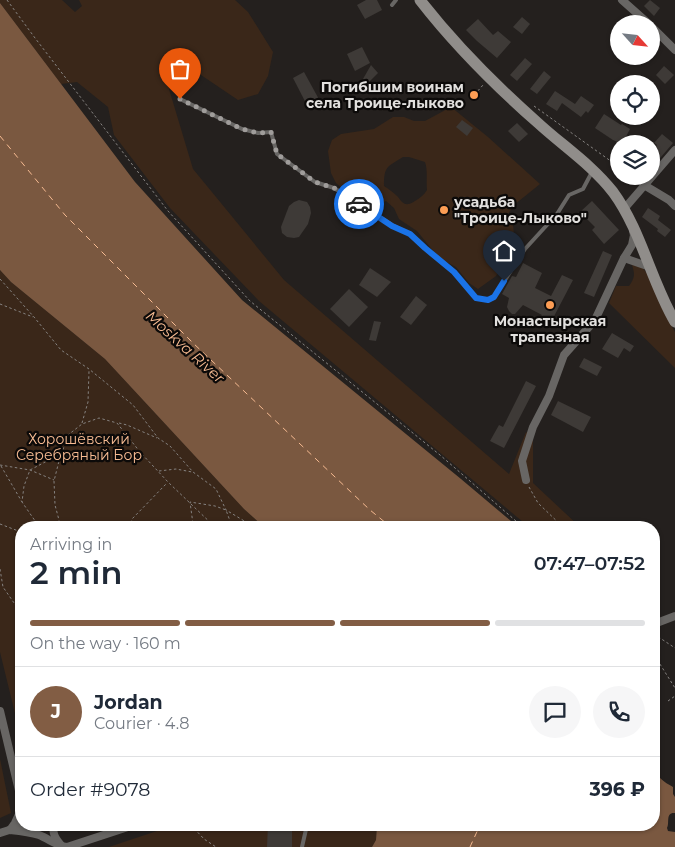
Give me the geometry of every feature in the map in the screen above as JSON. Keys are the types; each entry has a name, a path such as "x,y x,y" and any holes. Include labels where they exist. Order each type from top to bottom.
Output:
{"street":[{"path":"420,0 460,47 507,95 593,170 613,192 624,209 675,322"},
{"path":"622,0 639,15"},
{"path":"660,35 675,50"},
{"path":"660,167 675,150"},
{"path":"624,209 644,185 669,200 675,206"},
{"path":"526,480 522,461 533,427 549,396 564,355 595,320 632,245 634,235 632,226"},
{"path":"624,258 650,267"},
{"path":"660,622 675,616"},
{"path":"0,711 15,774"},
{"path":"10,830 15,823"},
{"path":"0,833 15,828"},
{"path":"10,830 15,831"},
{"path":"17,831 41,836 62,846 72,846 116,831"},
{"path":"53,831 54,836 62,846"}],"lane":[{"path":"392,5 396,0"},
{"path":"180,99 242,129 258,133 271,132 277,154 315,182 334,188 392,226 410,234 454,272 476,298 488,300 494,297 525,249 556,214 569,195 583,189 593,170"},
{"path":"302,847 306,831"}],"path":[{"path":"7,0 168,211 250,301 440,455 516,521"},
{"path":"476,93 485,83"},
{"path":"531,103 610,160"},
{"path":"0,279 61,350 89,369 133,405 158,438"},
{"path":"0,304 34,317"},
{"path":"82,424 88,402 89,369"},
{"path":"22,502 24,486 30,470 49,460 68,435 82,424 99,418 127,425 158,438 170,446 193,472 216,488 230,521"},
{"path":"117,423 140,452 168,482 209,521"},
{"path":"59,521 55,505 54,481 68,435"},
{"path":"0,466 30,470 54,481"},
{"path":"0,466 35,521"},
{"path":"159,471 176,469 193,472"},
{"path":"526,480 538,503 557,521"},
{"path":"132,521 168,482"},
{"path":"190,502 215,506 244,521"},
{"path":"190,502 193,521"},
{"path":"0,524 15,530"},
{"path":"0,569 3,587 15,604"},
{"path":"660,638 675,648"},
{"path":"660,664 675,688"},
{"path":"668,701 675,696"},
{"path":"197,831 216,847"}],"green space":[{"path":"0,0 62,0 75,12 82,6 79,0 235,0 248,12 273,52 268,76 258,94 238,100 201,75 169,89 193,169 284,280 509,474 526,432 533,437 533,483 574,521 522,521 259,301 170,208 114,135 108,107 77,82 61,84 0,3"},
{"path":"451,107 488,137 540,184 514,205 508,214 513,224 514,235 502,266 496,276 478,289 469,283 456,267 439,258 417,231 399,219 394,208 386,201 365,211 354,209 347,201 344,190 336,183 331,173 328,151 332,140 341,134 374,129 393,117 425,121","holes":["403,157 425,162 427,190 419,199 407,204 403,203 384,186 384,179 390,165"]},
{"path":"632,265 642,267 651,279 664,312 675,332 675,368 609,303 616,286 629,286 631,283 634,276"},
{"name":"Хорошёвский Серебряный Бор","path":"0,270 11,282 105,359 257,521 15,521 15,713 0,652"},
{"path":"0,759 11,813 0,818"},
{"path":"157,831 377,831 376,840 372,847 109,847"}],"water":[{"name":"Moskva River","path":"0,3 135,182 242,300 511,521 257,521 105,359 11,282 0,270"},
{"path":"660,777 673,787 675,797 675,813 670,814 667,828 668,831 675,832 675,847 372,847 376,840 377,831 660,831"}],"building":[{"path":"366,0 377,0 382,10 365,19 357,5"},
{"path":"650,0 660,8 653,15 644,6"},
{"path":"522,17 530,24 522,34 513,27"},
{"path":"478,19 493,35 498,31 511,42 497,58 466,30"},
{"path":"362,47 370,63 355,71 347,54"},
{"path":"525,58 532,64 517,81 510,75"},
{"path":"371,65 378,73 368,83 363,79"},
{"path":"664,66 674,75 665,84 660,79 660,75 656,75"},
{"path":"544,71 551,77 537,94 530,89"},
{"path":"304,72 321,103 309,109 293,78"},
{"path":"555,91 575,104 581,96 594,105 588,113 586,111 581,117 562,103 557,111 546,104"},
{"path":"604,114 610,118 610,125 624,125 630,129 627,135 610,135 610,138 595,128"},
{"path":"462,120 473,128 467,136 456,127"},
{"path":"517,123 528,134 519,142 508,131"},
{"path":"662,134 673,143 660,158 660,136"},
{"path":"299,200 307,202 310,207 311,213 308,224 299,237 287,237 282,233 281,227 289,206"},
{"path":"592,201 619,230 604,244 592,230 595,227 580,212"},
{"path":"648,208 660,216 658,220 671,230 665,237 642,217"},
{"path":"603,251 612,255 594,297 584,293"},
{"path":"523,263 542,273 535,288 551,296 562,275 573,280 550,324 540,319 542,315 523,305 515,314 512,314 507,307 509,298 502,294 512,276 516,277"},
{"path":"370,268 391,282 377,297 359,285"},
{"path":"349,289 368,307 349,327 330,309"},
{"path":"416,296 427,305 411,325 400,317"},
{"path":"374,321 381,322 376,341 369,340"},
{"path":"612,333 634,346 630,352 624,348 618,358 602,349"},
{"path":"584,358 602,367 597,376 579,367"},
{"path":"526,381 536,386 504,448 490,441 499,425 503,427"},
{"path":"558,401 591,417 583,432 551,415"},
{"path":"268,831 292,831 292,847 267,847"}],"ferry route":[{"path":"0,136 65,215 193,343 383,521"},
{"path":"470,847 477,831"}],"way so far":[{"path":"180,99 242,129 258,133 271,132 277,154 315,182 334,188 359,204"}],"place":[{"name":"Погибшим воинам села Троице-лыково","path":"474,95"},
{"name":"усадьба \"Троице-Лыково\"","path":"444,210"},
{"name":"Монастырская трапезная","path":"550,305"}],"route":[{"path":"359,204 392,226 410,234 454,272 476,298 488,300 494,297 504,281"}]}
